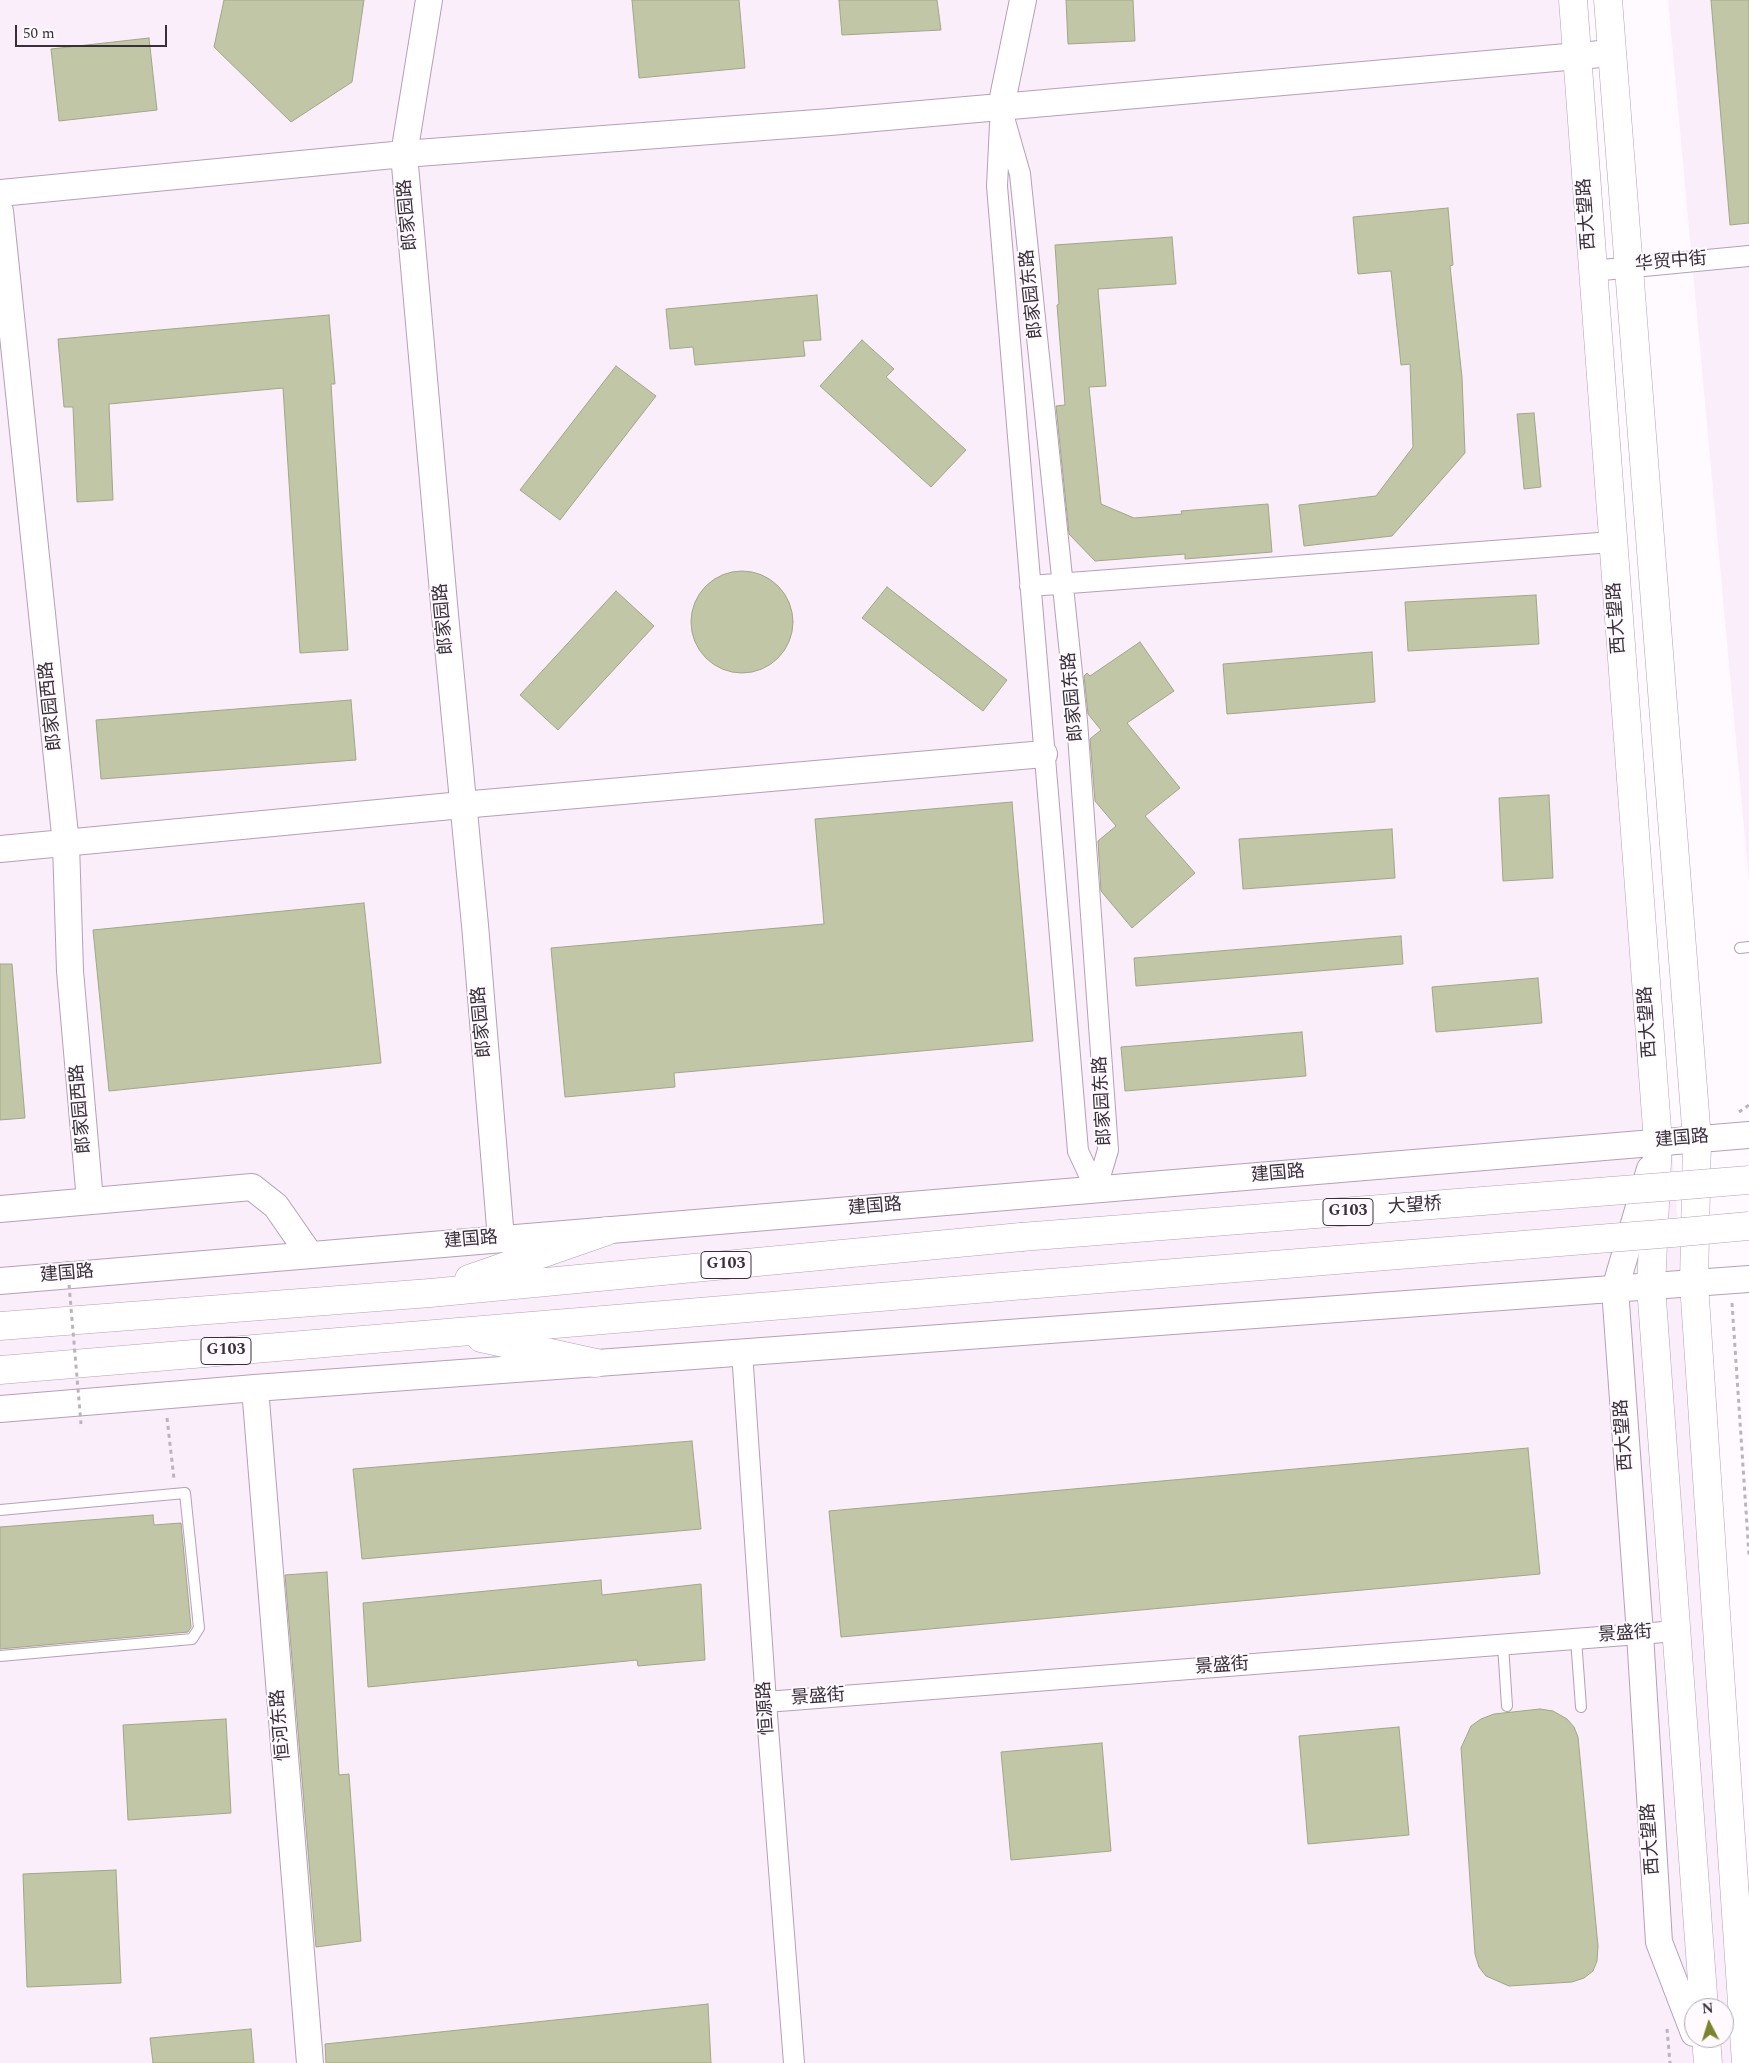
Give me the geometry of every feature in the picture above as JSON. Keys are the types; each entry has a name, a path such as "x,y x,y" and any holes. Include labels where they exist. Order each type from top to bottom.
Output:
{"main road":[{"name":"西大望路","path":"1573,0 1658,1142 1651,1286 1703,1998"},
{"name":"西大望路","path":"1608,0 1697,1139 1694,1283"},
{"name":"大望桥","path":"430,1292 1021,1237 1749,1180"},
{"name":"G103","path":"0,1370 1749,1226"},
{"path":"430,1292 607,1231"},
{"path":"1694,1283 1746,2063"},
{"name":"G103","path":"0,1326 430,1292"},
{"path":"453,1332 596,1363"},
{"path":"1706,2048 1707,2063"}],"street":[{"name":"郎家园路","path":"429,0 404,154 462,804 475,925 501,1239"},
{"name":"郎家园东路","path":"1023,0 1001,107 997,186 1078,1152 1096,1190"},
{"path":"0,193 404,154 830,122 1612,53"},
{"name":"郎家园东路","path":"1001,107 1020,174 1077,721 1108,1150 1096,1190"},
{"name":"郎家园西路","path":"0,211 66,844 70,971 90,1201"},
{"name":"华贸中街","path":"1592,271 1749,256"},
{"path":"1030,586 1612,542"},
{"path":"0,849 462,804 1044,754"},
{"name":"建国路","path":"0,1281 1749,1135"},
{"name":"西大望路","path":"1658,1142 1615,1289 1640,1634 1659,1942 1684,2007"},
{"path":"0,1209 252,1187 276,1206 310,1255"},
{"path":"0,1409 255,1388 1740,1280"},
{"name":"恒源路","path":"742,1352 766,1702 794,2063"},
{"name":"恒河东路","path":"255,1388 310,2063"},
{"name":"景盛街","path":"766,1702 1677,1631"},
{"path":"1700,2048 1707,2063"}],"lane":[{"path":"0,1510 185,1493 199,1628 192,1639 0,1656"},
{"path":"1576,1639 1581,1706"},
{"path":"1503,1645 1507,1706"}],"path":[{"path":"67,1261 81,1424"},
{"path":"1740,1280 1749,1555"},
{"path":"164,1395 176,1494"}],"shaded area":[{"path":"0,0 1588,0 1675,1186 1744,2063 0,2063"},
{"path":"1668,0 1749,0 1749,882"}],"building":[{"path":"224,0 364,0 352,82 291,122 214,47"},
{"path":"632,0 739,0 745,68 639,78"},
{"path":"839,0 937,0 941,30 842,35"},
{"path":"1066,0 1133,0 1135,41 1068,44"},
{"path":"1711,0 1749,0 1749,223 1730,225"},
{"path":"149,38 157,110 59,121 51,49"},
{"path":"1448,208 1453,265 1450,266 1462,377 1465,453 1392,536 1304,546 1299,505 1376,496 1413,447 1410,364 1401,365 1391,271 1358,274 1353,217"},
{"path":"1172,237 1176,284 1098,289 1106,386 1089,387 1101,504 1134,518 1182,514 1181,511 1268,504 1272,552 1185,559 1185,554 1095,561 1069,534 1056,406 1065,405 1057,305 1059,304 1055,245"},
{"path":"817,295 821,340 803,341 805,356 695,365 693,347 670,349 666,309"},
{"path":"329,315 335,384 331,384 348,650 300,653 283,388 109,404 113,500 77,502 73,407 64,407 58,339"},
{"path":"862,340 894,369 886,377 966,450 931,487 820,386"},
{"path":"616,366 656,396 560,520 520,490"},
{"path":"1534,413 1541,487 1524,489 1517,414"},
{"path":"742,571 761,575 778,586 789,603 793,622 789,641 778,658 761,669 742,673 723,669 706,658 695,641 691,622 695,603 706,586 723,575"},
{"path":"887,587 1007,680 983,711 862,618"},
{"path":"616,591 654,626 558,730 520,695"},
{"path":"1536,595 1539,644 1408,651 1405,602"},
{"path":"1140,642 1174,691 1127,723 1180,788 1145,816 1195,873 1132,928 1101,891 1098,841 1116,826 1095,801 1090,739 1101,730 1088,714 1084,676 1087,673 1090,676"},
{"path":"1372,652 1375,702 1227,714 1223,664"},
{"path":"351,700 356,760 101,779 96,720"},
{"path":"1549,795 1553,878 1503,881 1499,798"},
{"path":"1012,802 1033,1041 674,1073 675,1087 565,1097 551,948 824,924 815,819"},
{"path":"1392,829 1395,878 1243,889 1239,839"},
{"path":"364,903 381,1063 109,1091 93,930"},
{"path":"1401,936 1403,964 1136,986 1134,958"},
{"path":"0,964 12,964 25,1118 0,1120"},
{"path":"1538,978 1542,1023 1436,1032 1432,987"},
{"path":"1302,1032 1306,1076 1125,1091 1121,1047"},
{"path":"692,1441 701,1529 362,1559 353,1469"},
{"path":"1528,1448 1540,1574 841,1637 829,1511"},
{"path":"153,1515 154,1525 181,1523 191,1627 188,1632 0,1649 0,1527"},
{"path":"327,1572 339,1775 349,1774 361,1941 316,1947 285,1575"},
{"path":"601,1580 602,1595 701,1584 705,1660 638,1666 637,1660 368,1687 363,1603"},
{"path":"1540,1709 1553,1711 1567,1719 1574,1727 1578,1737 1598,1946 1597,1961 1593,1971 1584,1978 1572,1982 1509,1986 1486,1976 1479,1967 1475,1954 1461,1748 1471,1726 1481,1719 1494,1714"},
{"path":"226,1719 231,1813 128,1820 123,1725"},
{"path":"1399,1727 1409,1835 1308,1844 1299,1736"},
{"path":"1102,1743 1111,1851 1011,1860 1001,1752"},
{"path":"116,1870 121,1983 27,1987 23,1874"},
{"path":"708,2004 711,2063 326,2063 325,2044"},
{"path":"251,2029 254,2063 153,2063 150,2038"}]}
